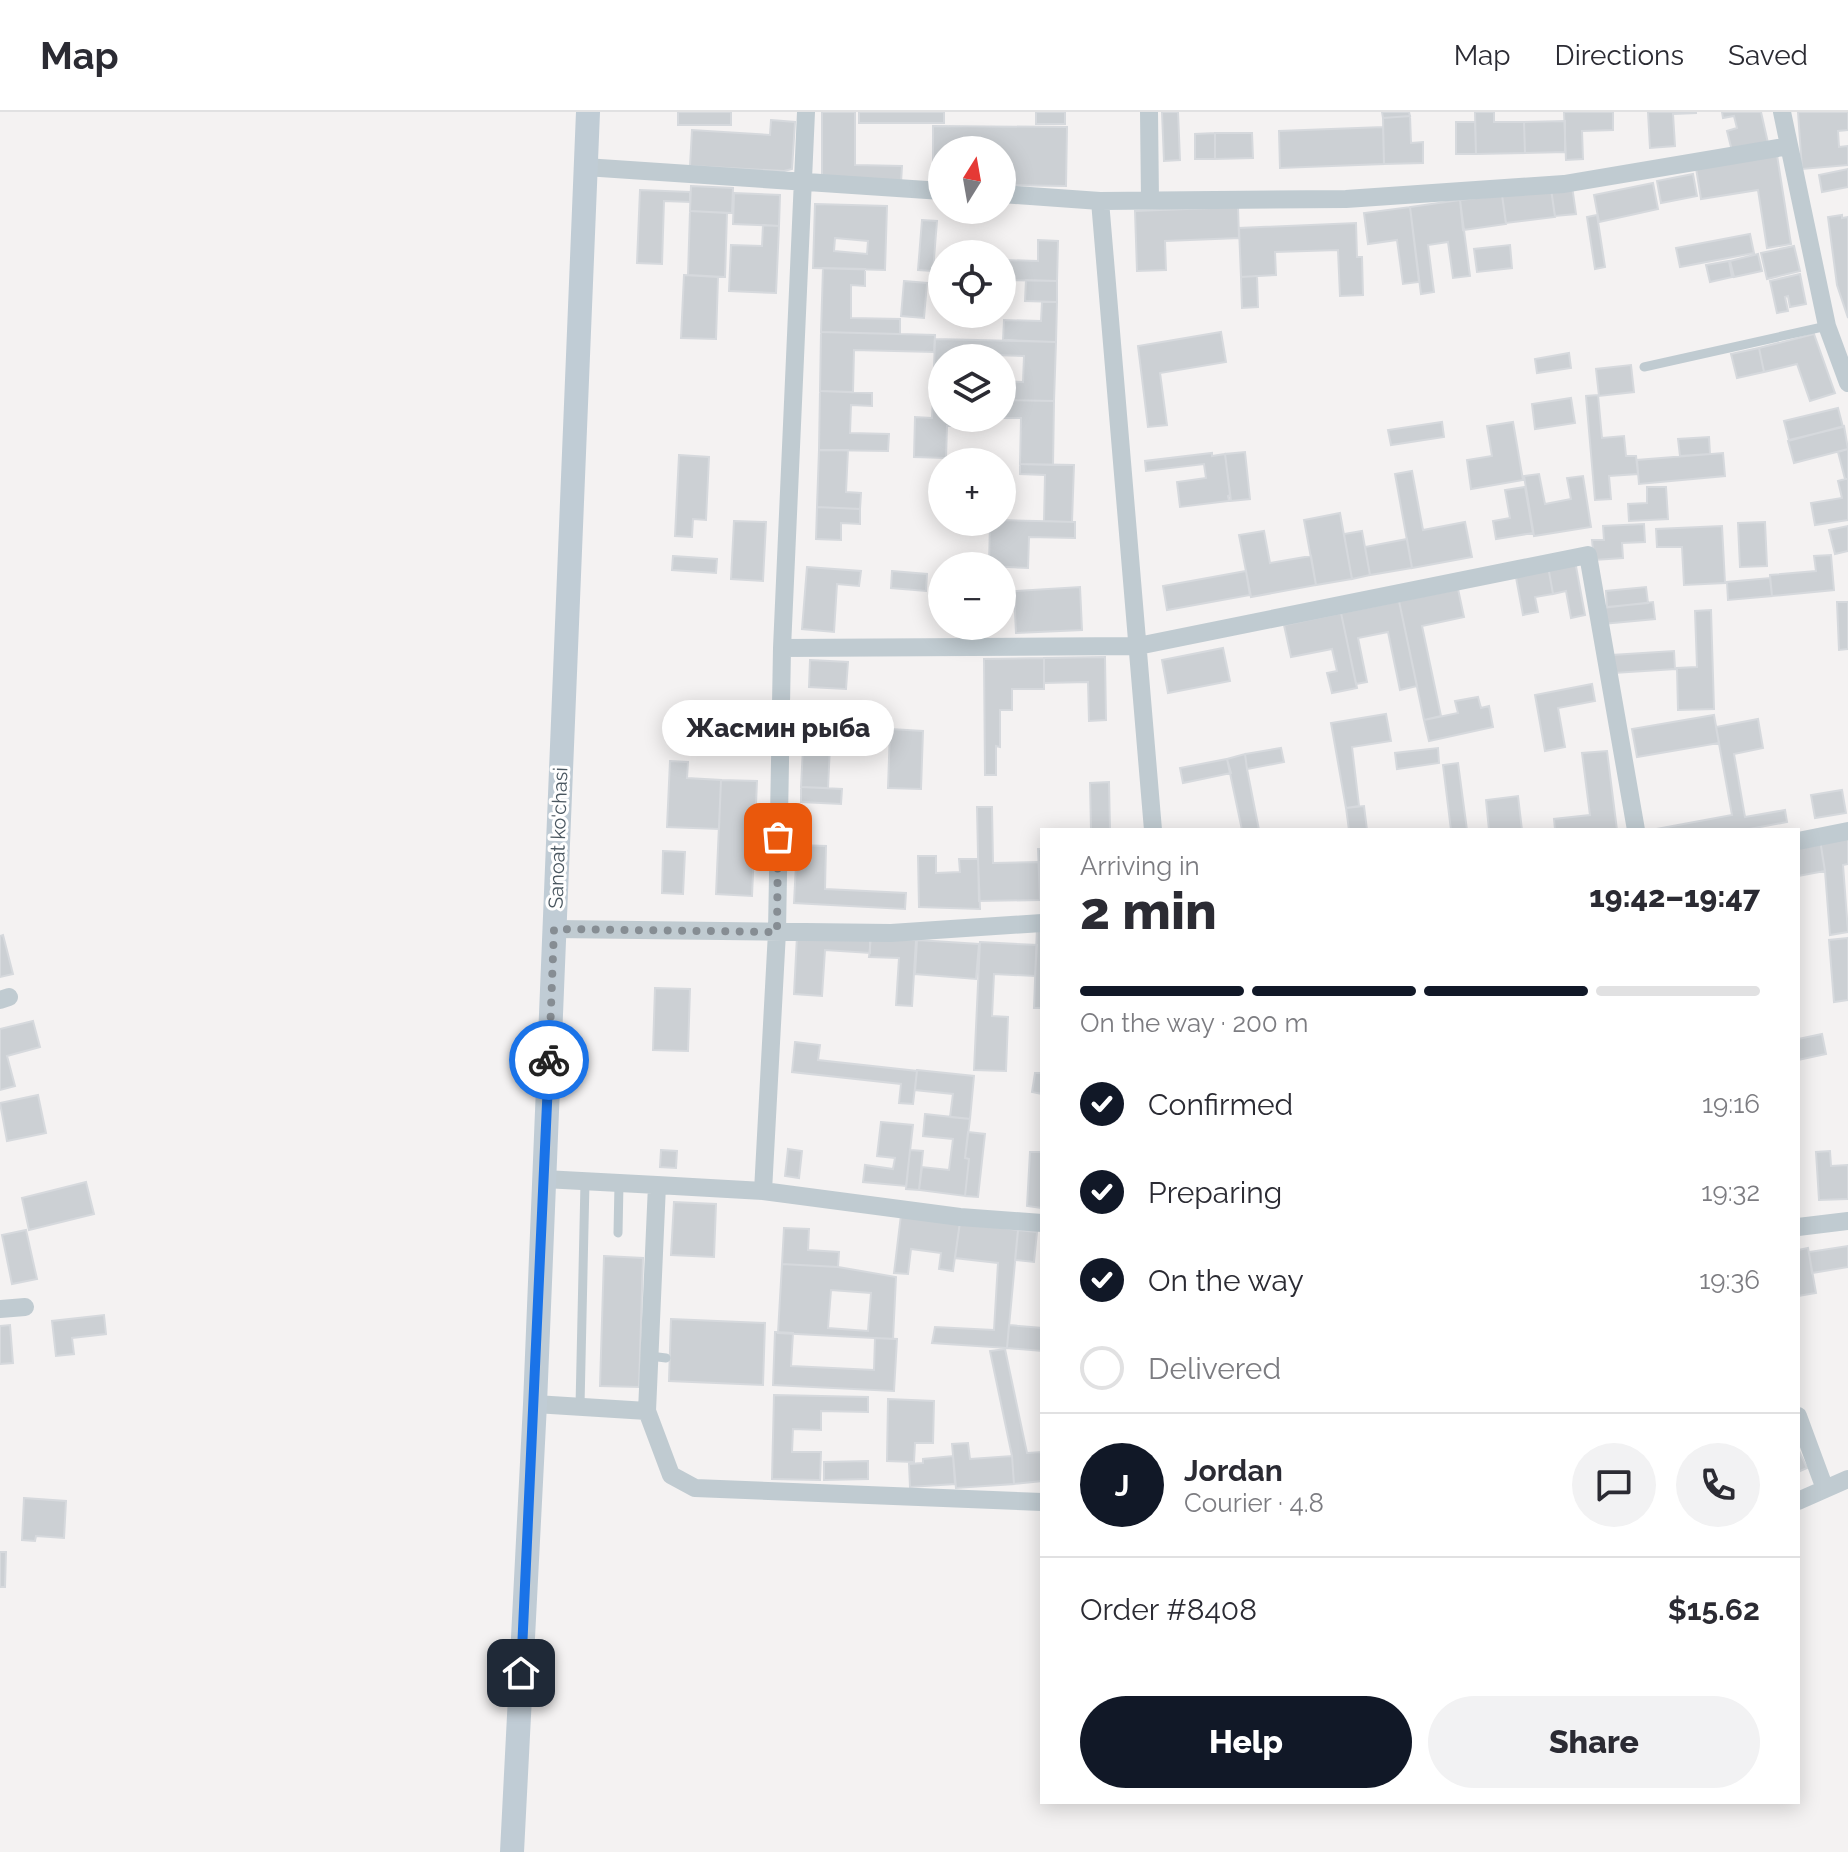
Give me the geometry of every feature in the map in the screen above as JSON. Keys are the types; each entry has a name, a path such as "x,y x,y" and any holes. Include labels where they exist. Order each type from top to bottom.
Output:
{"main road":[{"name":"Sanoat ko'chasi","path":"512,1852 535,1404 588,112"}],"street":[{"path":"763,1191 777,932 782,648 806,112"},
{"path":"1149,112 1150,200"},
{"path":"1782,112 1827,326 1848,383"},
{"path":"1016,195 1100,201 1346,199 1564,184 1789,146"},
{"path":"585,167 928,190"},
{"path":"1100,201 1153,828"},
{"path":"782,648 1138,646 1588,555 1636,828"},
{"path":"1800,841 1848,831"},
{"path":"554,929 891,933 1040,923"},
{"path":"544,1179 763,1191 960,1217 1040,1223"},
{"path":"657,1185 658,1357 647,1411 671,1475 695,1488 1040,1502"},
{"path":"1800,1227 1848,1221"},
{"path":"0,1309 25,1307"},
{"path":"535,1404 647,1411"},
{"path":"1800,1421 1825,1489"},
{"path":"1800,1500 1848,1479"}],"lane":[{"path":"1644,367 1827,326"},
{"path":"580,1407 585,1182"},
{"path":"618,1233 619,1184"}],"building":[{"path":"678,112 731,112 731,125 678,125"},
{"path":"822,112 855,112 855,165 902,166 901,183 822,181"},
{"path":"859,112 944,112 944,123 859,123"},
{"path":"1036,112 1065,112 1065,124 1036,124"},
{"path":"1162,112 1178,112 1180,160 1164,161"},
{"path":"1382,112 1409,112 1410,116 1383,118"},
{"path":"1475,112 1494,112 1494,122 1524,122 1525,153 1476,154"},
{"path":"1564,112 1613,112 1613,130 1582,131 1583,159 1566,160"},
{"path":"1648,112 1696,113 1673,114 1675,146 1650,148"},
{"path":"1722,112 1761,112 1768,143 1732,151 1727,131 1737,128 1734,116 1723,118"},
{"path":"1798,112 1848,112 1848,130 1838,131 1839,147 1848,146 1848,165 1802,169"},
{"path":"1410,116 1411,143 1423,142 1423,163 1384,164 1383,118"},
{"path":"771,120 795,122 792,169 690,166 692,130 770,135"},
{"path":"1565,121 1565,152 1525,153 1524,122"},
{"path":"1456,122 1475,122 1476,154 1456,154"},
{"path":"933,126 1067,127 1066,186 1016,185 1016,136 933,136"},
{"path":"1383,127 1384,164 1280,168 1279,131"},
{"path":"1215,133 1252,133 1253,158 1215,159"},
{"path":"1215,133 1215,159 1195,159 1195,134"},
{"path":"1777,155 1791,244 1767,248 1758,190 1701,199 1696,168"},
{"path":"1848,169 1848,187 1822,192 1819,175"},
{"path":"1693,174 1697,196 1661,203 1657,181"},
{"path":"1653,183 1658,209 1599,222 1594,195"},
{"path":"691,186 733,188 732,213 690,211"},
{"path":"1572,186 1576,214 1555,216 1551,189"},
{"path":"1551,189 1555,217 1506,223 1502,195"},
{"path":"640,190 690,192 690,202 664,201 662,264 637,263"},
{"path":"734,193 780,195 779,226 733,224"},
{"path":"1502,195 1506,224 1463,230 1460,200"},
{"path":"1460,200 1470,276 1453,278 1448,242 1428,245 1434,292 1421,294 1410,207"},
{"path":"815,204 887,206 885,270 813,268","holes":["835,238 868,241 867,254 834,251"]},
{"path":"1238,207 1239,238 1165,241 1166,270 1137,271 1135,211"},
{"path":"1410,207 1419,282 1403,284 1397,240 1368,244 1364,213"},
{"path":"690,211 727,213 725,277 688,275"},
{"path":"1597,215 1605,267 1595,269 1587,217"},
{"path":"1842,215 1842,218 1848,217 1848,318 1837,285 1828,217"},
{"path":"922,220 928,220 928,224 937,224 935,240 928,240 928,271 918,270"},
{"path":"1356,223 1357,257 1362,257 1363,295 1340,296 1338,250 1275,252 1276,275 1241,277 1239,228"},
{"path":"763,225 779,226 776,293 729,291 731,245 762,246"},
{"path":"1750,234 1754,253 1680,267 1676,248"},
{"path":"1038,240 1058,241 1057,281 1016,280 1016,260 1038,261"},
{"path":"1510,245 1512,268 1477,272 1474,249"},
{"path":"1794,246 1800,271 1767,279 1761,253"},
{"path":"1758,254 1762,271 1734,277 1730,261"},
{"path":"1729,261 1732,277 1710,282 1706,265"},
{"path":"823,268 865,269 865,286 851,285 851,318 900,319 900,334 821,332"},
{"path":"1800,274 1806,304 1790,307 1788,296 1785,297 1788,311 1777,313 1770,281"},
{"path":"684,275 718,277 716,339 681,338"},
{"path":"1257,276 1258,307 1242,308 1241,277"},
{"path":"1026,280 1057,281 1057,302 1025,301"},
{"path":"904,281 927,283 924,318 901,316"},
{"path":"1042,302 1057,302 1056,342 1003,340 1004,328 1016,328 1016,320 1041,321"},
{"path":"821,332 935,335 934,344 928,344 928,352 854,350 853,392 820,391"},
{"path":"1221,332 1226,362 1160,373 1167,425 1148,427 1138,346"},
{"path":"1814,334 1835,393 1810,401 1797,364 1764,372 1759,348"},
{"path":"935,339 1056,342 1054,401 1016,400 1016,382 1023,382 1024,356 1016,356 1016,344 935,344"},
{"path":"1759,348 1764,372 1737,378 1731,354"},
{"path":"1569,353 1571,368 1537,373 1535,359"},
{"path":"1631,365 1634,392 1599,396 1596,369"},
{"path":"820,391 872,393 872,406 851,405 850,433 889,434 888,451 819,450"},
{"path":"1598,395 1602,438 1624,436 1626,456 1636,456 1638,474 1609,476 1611,499 1595,500 1586,396"},
{"path":"1571,398 1575,423 1535,429 1532,404"},
{"path":"1016,400 1054,401 1053,465 1020,464 1021,418 1016,418"},
{"path":"1838,408 1843,427 1789,440 1784,421"},
{"path":"915,417 928,418 928,432 947,432 946,448 928,448 928,457 914,457"},
{"path":"1442,422 1444,437 1391,445 1388,430"},
{"path":"1513,422 1523,480 1471,489 1467,460 1492,456 1487,426"},
{"path":"1844,426 1848,449 1794,463 1788,441"},
{"path":"1709,437 1710,454 1680,456 1678,439"},
{"path":"1848,449 1848,479 1845,479 1838,452"},
{"path":"819,450 848,450 846,492 861,493 860,509 817,507"},
{"path":"1245,452 1250,499 1231,501 1225,454"},
{"path":"1212,453 1212,456 1225,454 1229,501 1180,507 1177,482 1206,478 1204,464 1146,471 1145,461"},
{"path":"1723,453 1725,476 1639,484 1637,460"},
{"path":"679,455 709,457 706,520 693,519 692,537 675,536"},
{"path":"1020,464 1074,465 1072,522 1044,521 1045,475 1020,474"},
{"path":"1412,471 1423,530 1465,522 1472,557 1412,568 1395,474"},
{"path":"1539,474 1545,504 1571,499 1567,478 1583,476 1591,527 1534,536 1524,476"},
{"path":"1848,479 1848,520 1815,525 1811,503 1842,498 1838,481"},
{"path":"1525,487 1533,533 1496,539 1493,521 1510,518 1505,490"},
{"path":"1647,487 1666,487 1668,519 1629,521 1628,504 1647,503"},
{"path":"817,507 860,509 860,524 841,523 841,540 816,539"},
{"path":"1340,513 1352,579 1316,585 1304,520"},
{"path":"1016,520 1075,522 1075,538 1029,537 1028,568 1016,567 1016,552 989,552 990,536 1016,536"},
{"path":"734,521 766,522 763,581 731,579"},
{"path":"1765,522 1767,566 1740,567 1738,523"},
{"path":"1644,524 1645,542 1622,543 1623,558 1594,560 1592,540 1604,540 1603,526"},
{"path":"1722,526 1725,583 1684,585 1682,547 1657,547 1656,529"},
{"path":"1848,526 1848,551 1835,554 1829,530"},
{"path":"1264,531 1270,563 1311,556 1316,585 1251,597 1239,535"},
{"path":"1362,531 1370,575 1352,579 1344,534"},
{"path":"1407,539 1412,568 1370,575 1365,547"},
{"path":"1831,555 1834,590 1772,596 1770,575 1816,571 1814,556"},
{"path":"673,556 717,559 716,573 672,570"},
{"path":"1575,561 1585,615 1571,618 1566,591 1553,594 1548,566"},
{"path":"1548,566 1553,594 1535,597 1538,612 1523,615 1515,572"},
{"path":"807,567 861,571 859,586 837,584 834,632 802,629"},
{"path":"892,571 927,574 926,591 891,588"},
{"path":"1246,571 1250,595 1167,610 1163,586"},
{"path":"1770,578 1772,596 1728,600 1727,582"},
{"path":"1080,587 1082,630 1016,633 1016,591"},
{"path":"1646,587 1648,603 1607,607 1606,591"},
{"path":"1458,589 1464,617 1422,626 1441,716 1424,720 1399,601"},
{"path":"1399,601 1417,686 1400,690 1388,632 1358,638 1367,682 1356,684 1341,613"},
{"path":"1653,602 1655,619 1603,624 1602,608"},
{"path":"1837,602 1848,602 1848,649 1839,650"},
{"path":"1711,610 1714,709 1678,710 1677,668 1697,667 1695,611"},
{"path":"1341,613 1357,688 1332,693 1327,673 1337,671 1332,649 1291,657 1284,625"},
{"path":"1223,648 1230,681 1168,693 1162,660"},
{"path":"1674,651 1675,669 1614,673 1612,655"},
{"path":"1105,657 1106,720 1089,721 1088,682 1044,683 1044,658"},
{"path":"1044,658 1044,689 1012,689 1012,710 1000,710 996,775 985,775 984,659"},
{"path":"810,660 848,662 846,689 809,687"},
{"path":"1592,684 1595,701 1558,708 1565,747 1545,751 1535,695"},
{"path":"1478,697 1481,708 1489,706 1493,727 1429,741 1424,720 1458,713 1455,701"},
{"path":"1386,714 1391,741 1352,747 1359,806 1346,808 1331,723"},
{"path":"1714,715 1719,743 1637,757 1632,729"},
{"path":"1758,719 1763,748 1734,754 1745,817 1785,810 1787,822 1755,828 1662,828 1732,815 1716,727"},
{"path":"804,727 854,730 853,748 830,746 828,788 801,787"},
{"path":"890,729 923,731 921,789 888,788"},
{"path":"1281,748 1284,762 1247,769 1245,754"},
{"path":"1438,748 1439,763 1397,769 1395,753"},
{"path":"1607,751 1617,828 1555,828 1554,819 1590,815 1582,753"},
{"path":"1245,754 1259,828 1242,828 1227,759"},
{"path":"1227,759 1231,773 1183,783 1180,768"},
{"path":"670,761 688,762 687,778 721,780 719,829 667,827"},
{"path":"1458,763 1467,828 1451,828 1443,765"},
{"path":"721,780 757,781 752,896 716,894"},
{"path":"1109,782 1110,828 1091,828 1090,783"},
{"path":"801,787 842,789 841,804 801,802"},
{"path":"1842,790 1846,813 1815,818 1811,795"},
{"path":"1518,796 1522,828 1489,828 1486,800"},
{"path":"1364,806 1367,828 1349,828 1346,808"},
{"path":"977,807 992,807 993,863 1039,862 1040,900 979,901"},
{"path":"1848,834 1848,864 1843,865 1848,932 1830,935 1820,840"},
{"path":"1820,840 1825,871 1800,876 1800,843"},
{"path":"797,845 826,846 825,889 906,893 905,909 794,903"},
{"path":"1038,849 1040,849 1040,900"},
{"path":"663,851 685,852 683,894 662,893"},
{"path":"918,856 936,856 936,873 960,872 959,859 978,859 980,909 919,907"},
{"path":"1037,927 1040,927 1040,1008 1034,1008"},
{"path":"3,935 13,974 0,977 0,936"},
{"path":"797,936 870,940 870,953 825,950 822,996 794,994"},
{"path":"871,937 916,940 912,1006 896,1005 899,958 869,957"},
{"path":"1848,938 1848,1000 1834,1002 1829,940"},
{"path":"917,940 979,944 976,979 915,974"},
{"path":"980,942 1037,945 1035,976 994,974 992,1016 1008,1017 1006,1071 974,1070"},
{"path":"655,988 690,989 688,1051 653,1050"},
{"path":"33,1021 40,1047 7,1056 15,1086 0,1090 0,1029"},
{"path":"1822,1034 1826,1054 1800,1060 1800,1039"},
{"path":"795,1042 820,1045 818,1060 917,1071 913,1104 899,1103 901,1084 792,1072"},
{"path":"917,1070 974,1076 970,1119 950,1117 953,1094 915,1090"},
{"path":"1035,1073 1040,1073 1040,1094 1032,1092"},
{"path":"38,1095 46,1133 7,1141 0,1103"},
{"path":"925,1114 970,1119 965,1158 969,1159 965,1196 919,1190 922,1167 949,1170 953,1139 923,1136"},
{"path":"881,1122 913,1125 906,1186 863,1182 865,1165 893,1169 895,1158 877,1156"},
{"path":"968,1132 985,1134 978,1197 965,1196"},
{"path":"788,1149 802,1151 799,1178 785,1176"},
{"path":"661,1150 677,1151 676,1168 660,1167"},
{"path":"910,1150 923,1151 919,1190 906,1189"},
{"path":"1830,1151 1831,1166 1848,1165 1848,1199 1819,1200 1816,1152"},
{"path":"1030,1152 1040,1152 1040,1208 1027,1206"},
{"path":"86,1182 94,1214 29,1230 22,1198"},
{"path":"674,1202 716,1204 714,1257 671,1255"},
{"path":"901,1215 960,1222 953,1271 939,1269 941,1253 911,1249 908,1274 894,1273"},
{"path":"960,1222 1018,1230 1007,1348 932,1343 935,1327 994,1330 998,1263 955,1258"},
{"path":"784,1228 809,1229 808,1250 839,1252 838,1267 782,1264"},
{"path":"26,1230 37,1279 12,1284 2,1235"},
{"path":"1018,1230 1037,1232 1034,1262 1015,1260"},
{"path":"1848,1246 1848,1267 1812,1273 1809,1252"},
{"path":"1808,1248 1816,1293 1800,1296 1800,1250"},
{"path":"604,1256 643,1258 639,1387 600,1386"},
{"path":"782,1264 838,1267 896,1277 893,1339 778,1333","holes":["831,1290 871,1293 868,1331 828,1328"]},
{"path":"104,1315 106,1334 72,1338 74,1354 56,1356 52,1321"},
{"path":"671,1319 765,1323 763,1385 669,1381"},
{"path":"10,1325 13,1363 0,1364 0,1326"},
{"path":"1009,1325 1040,1328 1040,1351 1007,1348"},
{"path":"775,1332 793,1333 791,1366 874,1370 875,1338 897,1339 894,1391 773,1385"},
{"path":"1005,1349 1027,1453 1040,1452 1040,1481 1014,1484 1012,1456 990,1351"},
{"path":"774,1395 868,1397 868,1412 821,1411 821,1430 793,1429 792,1452 821,1452 820,1480 772,1479"},
{"path":"888,1399 934,1401 933,1443 915,1443 914,1462 887,1461"},
{"path":"968,1443 970,1459 1012,1456 1014,1484 956,1488 952,1444"},
{"path":"1800,1453 1807,1468 1800,1471"},
{"path":"953,1456 955,1484 910,1487 909,1464 923,1463 923,1459"},
{"path":"868,1461 868,1479 824,1480 824,1462"},
{"path":"24,1498 66,1501 64,1538 36,1536 35,1541 22,1540"},
{"path":"0,1552 6,1552 5,1587 0,1587"}],"way so far":[{"path":"549,1060 554,929 777,932 778,837"}],"place":[{"name":"Жасмин рыба","path":"778,837"}],"route":[{"path":"521,1673 549,1060"}]}
